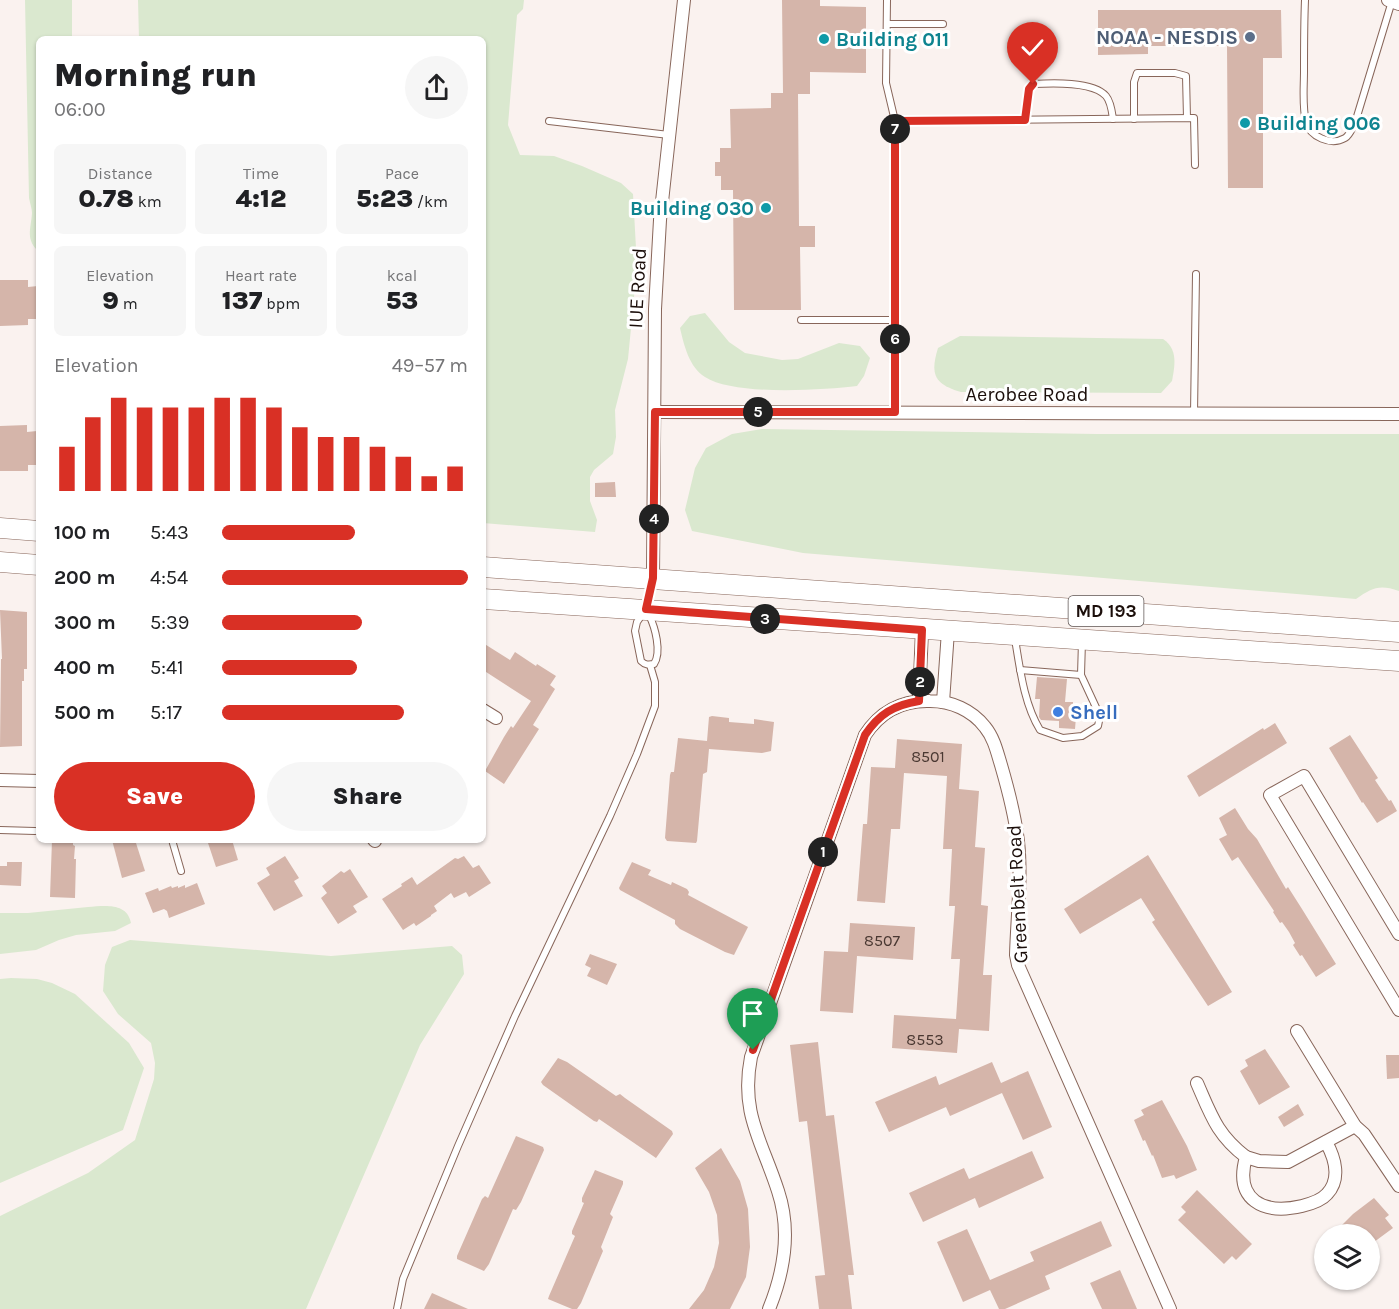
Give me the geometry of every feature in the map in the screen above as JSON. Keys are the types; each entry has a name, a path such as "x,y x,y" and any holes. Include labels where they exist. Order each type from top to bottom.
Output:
{"main road":[{"path":"0,528 36,531"},
{"path":"0,562 36,565"},
{"name":"MD 193","path":"486,567 1399,632"},
{"name":"MD 193","path":"486,599 1399,662"},
{"path":"1351,658 1399,675"}],"street":[{"name":"IUE Road","path":"653,578 655,309 660,220 684,0"},
{"name":"Aerobee Road","path":"655,412 1399,414"},
{"path":"919,701 922,630"},
{"path":"943,702 948,632"},
{"name":"Greenbelt Road","path":"769,1309 776,1292 784,1254 785,1220 779,1192 754,1130 751,1116 748,1082 751,1057 865,735 882,714 906,703 919,701 943,702 958,706 980,721 987,729 997,750 1018,840 1016,955 1018,965 1170,1309"},
{"path":"486,712 496,718"},
{"path":"1399,934 1304,776 1270,795 1399,1010"},
{"path":"0,780 36,781"},
{"path":"1297,1031 1355,1126 1364,1134 1399,1186"},
{"path":"1197,1083 1216,1126 1233,1147 1246,1157 1259,1161 1288,1162 1355,1126"},
{"path":"1246,1157 1243,1179 1254,1201 1270,1209 1300,1206 1320,1199 1327,1194 1332,1185 1336,1165 1326,1142"}],"lane":[{"path":"887,0 886,83 895,121 895,412"},
{"path":"1305,0 1305,116 1310,131 1317,137 1330,141 1344,138 1350,133 1355,123 1393,1"},
{"path":"886,24 944,24"},
{"path":"1134,119 1134,82 1137,73 1175,73 1186,76 1187,118"},
{"path":"1025,120 1029,89 1033,84 1084,86 1100,92 1110,103 1113,119"},
{"path":"895,121 1194,118 1195,165"},
{"path":"549,121 669,135"},
{"path":"1194,414 1196,274"},
{"path":"801,320 895,320"},
{"path":"646,609 654,627 657,652 657,661 650,665 640,661 635,640 637,622 646,609 653,578"},
{"path":"1015,635 1020,670 1030,710 1040,730 1063,738 1082,736 1098,726 1100,716 1081,675 1082,640"},
{"path":"398,1309 403,1279 458,1146 514,1016 610,816 637,753 655,706 655,682 650,665"},
{"path":"1020,670 1081,675"},
{"path":"0,830 35,831"},
{"path":"173,843 181,871"}],"green space":[{"path":"25,0 72,0 72,36 36,36 36,248 30,238 32,213 29,198"},
{"path":"138,0 524,0 523,9 517,15 508,125 520,155 554,156 621,183 633,194 637,266 628,359 615,410 616,437 613,454 594,470 590,477 590,501 597,520 595,532 486,523 486,36 139,36"},
{"path":"705,313 729,342 745,353 782,360 798,359 839,343 860,346 870,358 864,376 857,386 823,389 757,389 718,383 705,377 695,368 688,355 680,328 690,316"},
{"path":"960,336 1163,339 1173,352 1172,381 1161,393 961,392 945,385 936,377 934,365 938,348"},
{"path":"762,429 1097,434 1399,434 1399,591 1376,588 1356,599 803,553 692,531 685,510 695,468 706,448 732,434"},
{"path":"88,907 120,908 129,916 131,923 115,931 76,935 36,950 0,954 0,913 28,913"},
{"path":"130,940 331,956 452,946 462,955 464,974 420,1045 306,1309 0,1309 0,1216 88,1173 135,1140 154,1079 155,1063 151,1043 118,1014 103,991 105,965 112,947"},
{"path":"0,979 37,979 75,994 129,1043 144,1068 123,1130 0,1183"}],"building":[{"name":"Building 030","path":"782,0 820,0 820,6 866,7 866,73 810,72 810,94 798,94 799,226 815,226 815,247 800,247 801,310 734,310 733,190 721,190 721,176 715,176 715,162 720,162 720,148 731,148 730,109 771,108 771,93 783,93"},
{"name":"Building 006","path":"1098,10 1281,10 1282,58 1263,58 1263,188 1228,188 1227,46 1148,46 1148,54 1098,55"},
{"path":"0,280 28,280 28,287 36,286 36,319 28,319 28,325 0,326"},
{"path":"27,425 27,432 36,431 36,465 28,465 28,471 0,471 0,426"},
{"path":"615,482 616,497 595,497 595,483"},
{"path":"0,610 27,612 27,669 24,669 24,681 22,681 22,746 0,747 2,659"},
{"path":"486,645 510,660 515,652 556,676 550,685 555,689 533,725 539,729 504,784 486,772 486,769 511,726 513,728 531,701 486,672"},
{"path":"1037,677 1067,679 1065,702 1073,702 1073,705 1077,705 1075,729 1059,728 1059,721 1041,720 1039,717 1040,699 1035,699"},
{"path":"709,717 729,718 729,722 754,724 754,719 774,722 771,751 762,753 709,749 707,772 703,774 697,841 696,843 667,841 665,838 670,775 674,772 678,738 707,741"},
{"path":"1275,723 1287,743 1199,797 1187,776 1263,728 1264,730"},
{"path":"1350,735 1378,778 1375,780 1397,811 1377,823 1362,803 1329,748"},
{"path":"897,739 962,744 959,789 979,791 975,847 985,848 981,905 988,906 983,975 992,975 989,1031 959,1029 957,1053 892,1048 894,1015 956,1019 960,959 951,959 955,906 949,906 952,849 943,849 947,776 904,773 900,829 891,829 885,903 857,901 863,824 867,824 871,767 895,768"},
{"path":"1235,808 1336,964 1316,977 1302,955 1300,956 1289,932 1282,922 1280,923 1238,857 1232,861 1219,839 1227,835 1219,818"},
{"path":"52,843 73,843 75,846 74,859 76,859 75,898 50,897"},
{"path":"113,843 136,843 145,871 122,878"},
{"path":"208,843 233,843 238,860 216,867"},
{"path":"1148,855 1232,992 1208,1006 1152,922 1155,920 1141,898 1080,934 1064,909"},
{"path":"285,856 299,878 294,881 303,896 274,911 257,883 270,875 266,868"},
{"path":"464,856 473,868 479,865 491,883 469,897 466,892 454,898 451,893 434,906 437,911 431,916 416,926 414,923 403,930 382,899 412,877 417,885 455,858"},
{"path":"7,862 22,862 21,886 0,885 0,866 7,866"},
{"path":"632,862 651,870 648,875 687,889 688,895 748,927 734,955 680,929 675,924 675,920 620,890"},
{"path":"350,869 368,897 353,906 357,912 338,924 321,898 327,893 322,886 341,871 344,873"},
{"path":"197,883 205,904 169,918 164,909 153,913 145,893 171,886 172,888 178,886 178,888 185,885 185,888"},
{"path":"850,923 915,927 913,960 857,956 853,1013 820,1011 824,951 848,952"},
{"path":"590,954 617,964 607,985 587,976 591,968 585,965"},
{"path":"818,1042 826,1116 834,1115 854,1275 848,1275 852,1309 819,1309 815,1276 825,1275 807,1121 799,1122 790,1045"},
{"path":"1265,1049 1290,1087 1259,1105 1240,1071 1248,1066 1245,1060"},
{"path":"1386,1055 1399,1055 1399,1078 1387,1079"},
{"path":"558,1058 616,1096 620,1094 672,1131 673,1134 656,1158 599,1119 597,1122 594,1121 543,1085 541,1082"},
{"path":"992,1062 1001,1083 1028,1071 1052,1127 1023,1140 1002,1093 950,1116 946,1107 889,1132 875,1102 936,1076 939,1085"},
{"path":"1162,1100 1197,1170 1176,1179 1174,1175 1162,1178 1153,1155 1145,1140 1143,1141 1134,1120 1144,1115 1141,1110"},
{"path":"1298,1104 1304,1115 1284,1127 1278,1117"},
{"path":"516,1136 543,1147 544,1150 521,1202 516,1210 513,1209 484,1271 457,1259 457,1256 482,1199 485,1196 488,1198"},
{"path":"721,1148 740,1181 748,1209 750,1247 746,1277 730,1309 689,1309 704,1290 714,1267 719,1243 717,1215 709,1192 695,1168"},
{"path":"1032,1151 1044,1178 979,1208 975,1198 923,1222 909,1193 964,1168 969,1179"},
{"path":"595,1170 623,1181 623,1184 610,1214 613,1217 601,1247 603,1251 581,1303 577,1309 572,1309 548,1299 575,1236 572,1231 584,1203 582,1198"},
{"path":"1197,1190 1252,1244 1236,1260 1232,1256 1224,1264 1178,1220 1186,1212 1181,1207"},
{"path":"1374,1198 1389,1215 1385,1218 1393,1228 1380,1238 1380,1224 1343,1224"},
{"path":"1101,1221 1112,1246 1045,1276 1050,1289 1005,1309 999,1309 990,1290 963,1302 937,1242 967,1229 990,1280 1034,1261 1030,1252"},
{"path":"1120,1270 1137,1309 1102,1309 1090,1283"},
{"path":"432,1293 468,1309 424,1309"}],"place":[{"name":"NOAA - NESDIS","path":"1250,37"},
{"name":"Building 011","path":"824,39"},
{"name":"Building 006","path":"1245,123"},
{"name":"Building 030","path":"766,208"},
{"name":"Shell","path":"1058,712"}],"route":[{"path":"753,1050 855,757 865,735 882,714 906,703 919,701 922,630 646,609 653,578 655,412 895,412 895,121 1025,120 1029,89 1033,84"}]}
